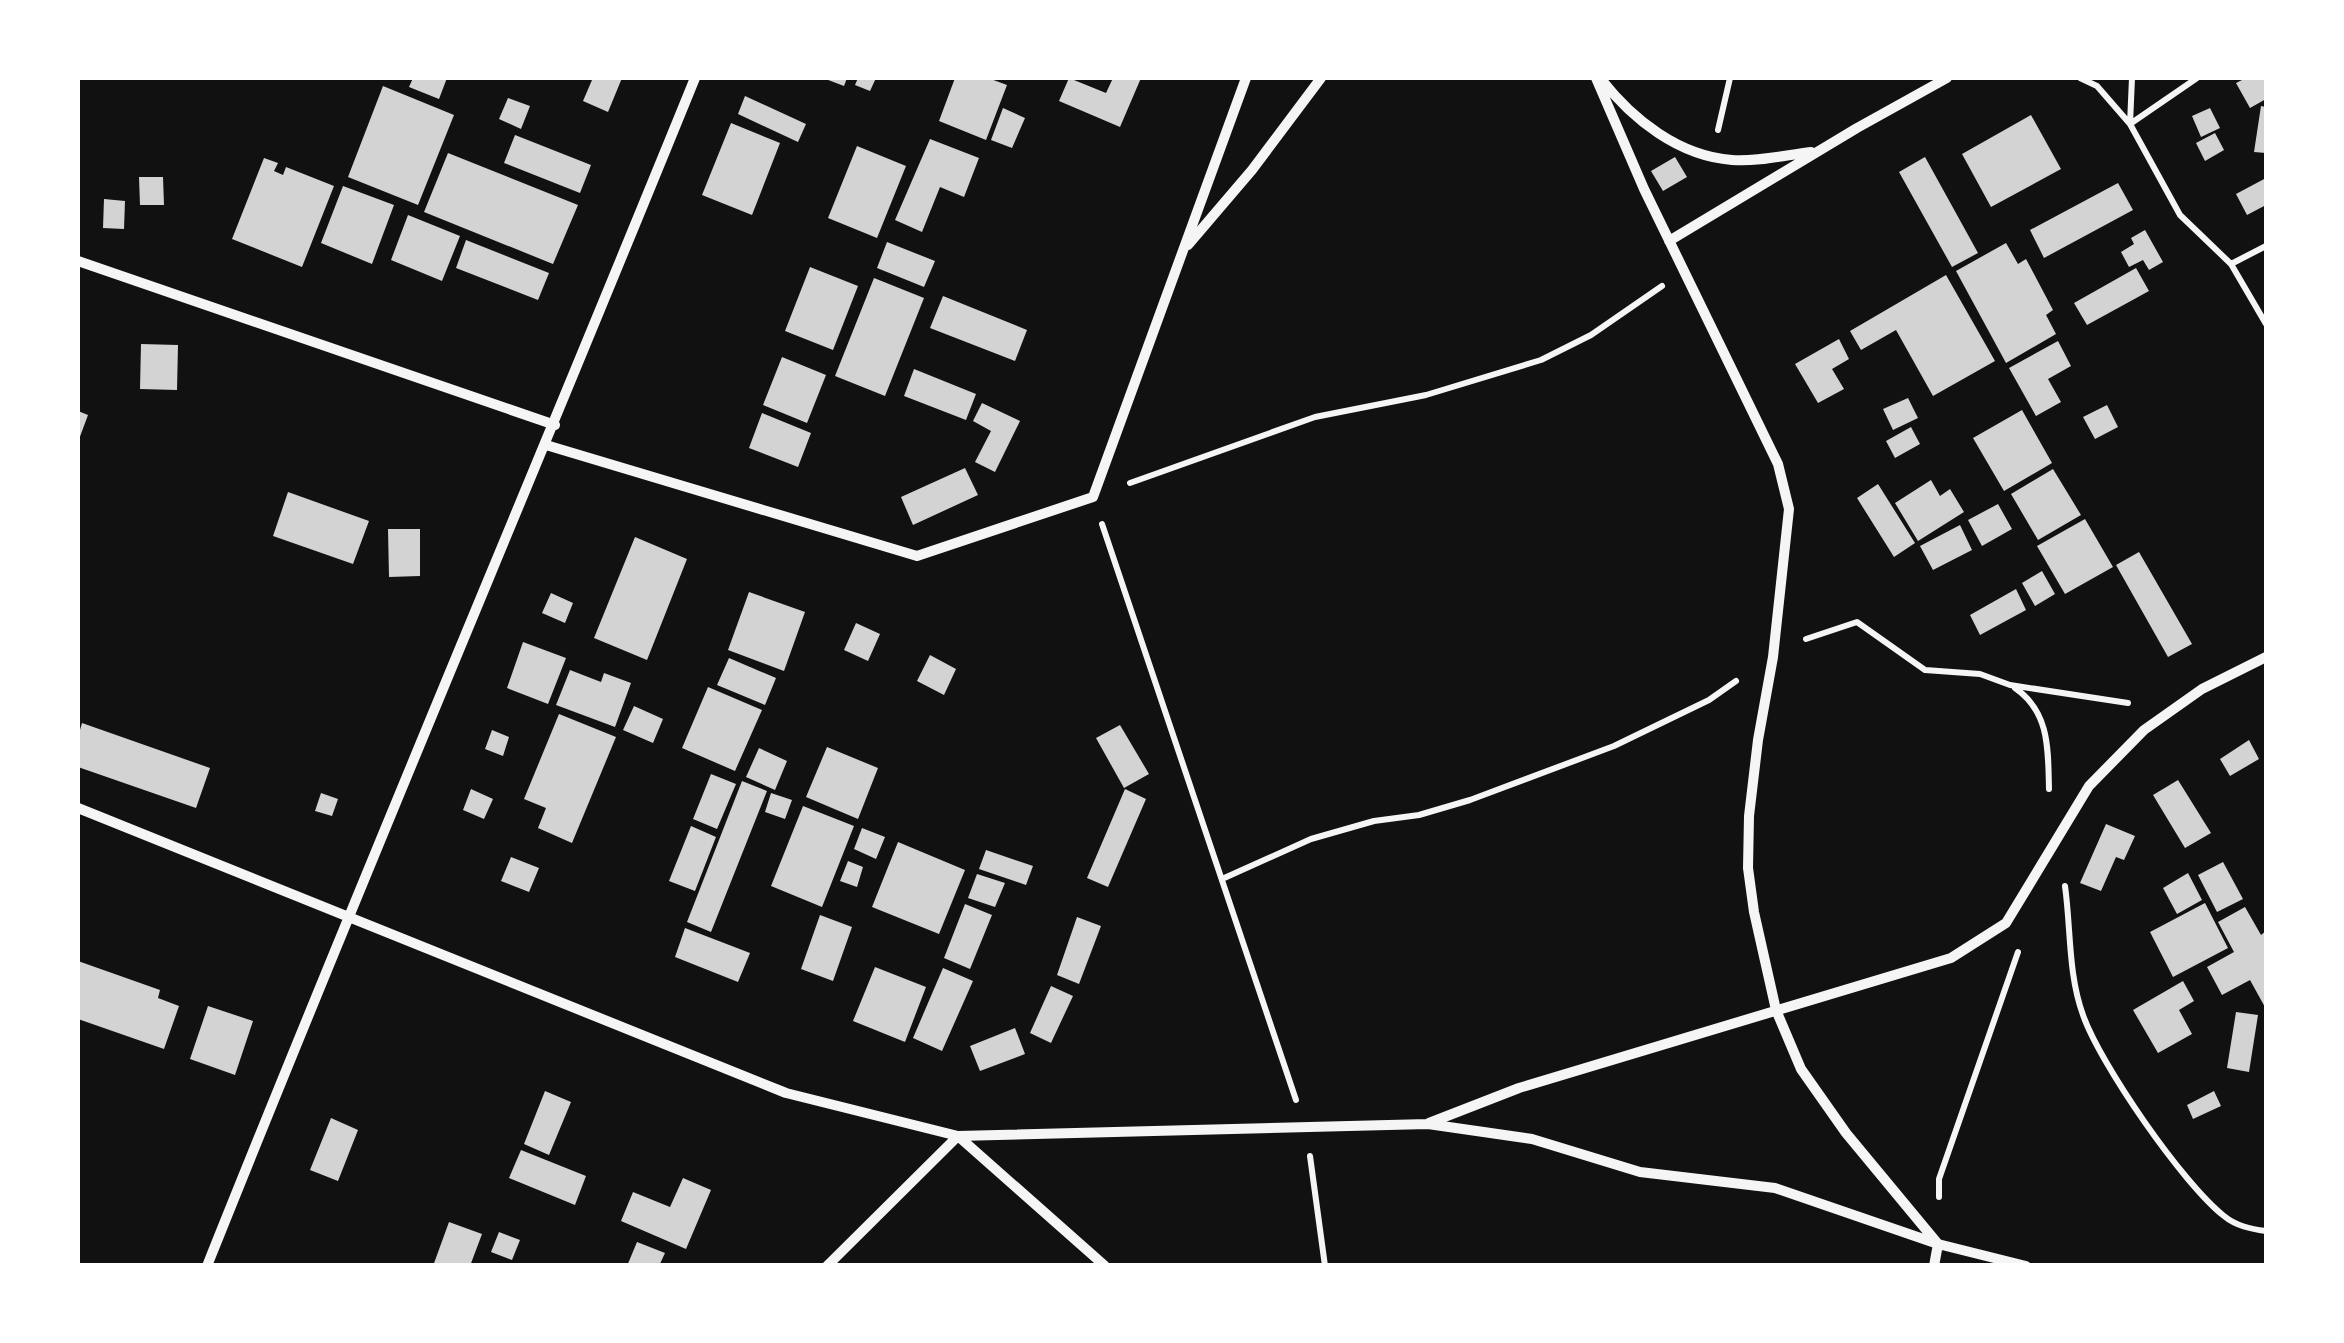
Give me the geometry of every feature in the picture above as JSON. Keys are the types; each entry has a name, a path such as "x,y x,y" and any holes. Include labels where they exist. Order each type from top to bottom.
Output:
{"street":[{"path":"206,1266 346,916 555,424 696,78"},
{"path":"546,444 917,556 1093,497 1246,78"},
{"path":"1182,252 1252,170 1321,78"},
{"path":"1598,78 1618,102 1655,133 1712,157 1736,161 1817,152"},
{"path":"1598,78 1669,241 1778,464 1789,509 1773,657 1758,740 1748,868 1776,1010 1800,1069 1938,1244 1934,1266"},
{"path":"1669,241 1947,78"},
{"path":"78,261 555,424"},
{"path":"1428,1124 1519,1088 1951,958 2006,923 2089,786 2144,730 2202,689 2266,657"},
{"path":"78,808 786,1092 958,1136 1428,1124 1532,1139 1640,1172 1774,1188 1938,1244 2026,1266"},
{"path":"827,1266 958,1136"},
{"path":"958,1136 1105,1266"}],"path":[{"path":"2080,78 2097,86 2130,124 2180,215 2231,264 2266,324"},
{"path":"2130,124 2132,78"},
{"path":"2130,124 2197,78"},
{"path":"2231,264 2266,246"},
{"path":"1325,1266 1306,1127 1093,497 1316,417 1426,395 1540,360 1590,335 1684,272"},
{"path":"1222,878 1312,839 1453,805 1614,746 1709,700 1790,645 1857,622 1925,670 1980,674 2010,684 2114,702 2179,705"},
{"path":"2010,684 2029,698 2041,716 2050,793"},
{"path":"2059,838 2072,977 2083,1018 2123,1089 2195,1188 2226,1218 2249,1229 2266,1230"},
{"path":"1938,1244 1939,1179 2019,950"}],"building":[{"path":"413,78 447,78 439,99 409,87"},
{"path":"585,78 622,78 608,112 583,101 592,80"},
{"path":"823,78 847,78 844,86"},
{"path":"858,78 876,78 870,91 855,85"},
{"path":"955,78 988,78 1007,85 986,140 939,121"},
{"path":"1069,78 1106,93 1113,78 1141,78 1120,127 1059,101"},
{"path":"2246,78 2266,78 2266,99 2250,108 2236,83"},
{"path":"383,86 454,115 418,205 348,177"},
{"path":"745,96 806,124 798,142 738,114"},
{"path":"508,98 530,106 521,129 499,119"},
{"path":"2261,106 2266,107 2266,153 2254,152"},
{"path":"1003,108 1025,118 1012,148 991,140"},
{"path":"2210,108 2220,128 2201,137 2192,116"},
{"path":"2031,115 2061,169 1991,207 1962,154"},
{"path":"731,123 780,143 752,215 702,195"},
{"path":"2215,133 2224,150 2205,161 2196,143"},
{"path":"515,135 591,165 580,193 504,163"},
{"path":"930,139 979,158 964,197 940,187 922,232 895,220"},
{"path":"857,146 906,166 877,238 828,218"},
{"path":"448,153 578,205 553,264 424,212"},
{"path":"1675,157 1687,177 1663,191 1651,171"},
{"path":"1925,157 1978,253 1952,267 1899,172"},
{"path":"264,158 278,163 274,171 283,175 286,167 334,186 302,267 232,239"},
{"path":"139,177 163,177 164,205 140,205"},
{"path":"2266,178 2266,205 2247,215 2236,194"},
{"path":"2118,183 2133,210 2044,258 2030,230"},
{"path":"343,186 394,205 372,264 321,243"},
{"path":"104,199 125,201 124,229 103,228"},
{"path":"408,215 460,236 442,281 391,260"},
{"path":"2145,230 2163,262 2149,270 2143,260 2129,267 2121,252 2134,244 2131,238"},
{"path":"466,240 549,273 538,300 456,268"},
{"path":"887,242 935,261 924,287 877,268"},
{"path":"2006,243 2018,264 2026,259 2053,310 2046,315 2056,334 2006,363 1956,271"},
{"path":"810,267 858,286 833,350 785,331"},
{"path":"2136,268 2149,291 2087,325 2074,303"},
{"path":"1946,275 1995,361 1933,396 1896,330 1861,350 1850,331"},
{"path":"874,278 924,298 885,396 835,376"},
{"path":"943,296 1027,330 1015,361 930,328"},
{"path":"1839,339 1849,359 1832,369 1844,389 1818,403 1795,364"},
{"path":"2058,341 2071,366 2048,379 2061,402 2036,416 2009,368"},
{"path":"141,344 178,345 177,390 140,389"},
{"path":"782,357 826,375 807,423 763,405"},
{"path":"914,369 976,394 966,420 904,396"},
{"path":"1908,398 1918,418 1893,430 1883,409"},
{"path":"982,403 1020,421 995,472 975,462 991,431 973,421"},
{"path":"2107,405 2118,427 2095,439 2083,417"},
{"path":"2022,410 2052,463 2004,491 1973,438"},
{"path":"78,411 88,415 78,442"},
{"path":"762,413 811,433 798,467 749,448"},
{"path":"1911,427 1920,444 1895,458 1886,441"},
{"path":"965,468 978,495 913,525 901,497"},
{"path":"2053,469 2081,515 2038,540 2011,494"},
{"path":"1931,480 1940,496 1950,489 1964,512 1918,541 1895,503"},
{"path":"1878,484 1915,543 1894,557 1857,498"},
{"path":"288,492 369,521 353,564 273,536"},
{"path":"1998,504 2012,529 1982,546 1968,520"},
{"path":"2085,519 2113,567 2065,594 2037,546"},
{"path":"1960,525 1972,550 1933,570 1920,546"},
{"path":"388,529 420,529 420,576 389,577"},
{"path":"635,537 687,559 647,660 594,638"},
{"path":"2139,552 2192,644 2168,657 2116,565"},
{"path":"2042,571 2055,594 2035,606 2022,583"},
{"path":"2016,589 2026,610 1980,635 1970,615"},
{"path":"749,592 805,612 784,671 728,650"},
{"path":"551,593 573,603 565,623 542,613"},
{"path":"856,623 880,634 868,661 844,650"},
{"path":"523,642 566,658 548,704 507,688"},
{"path":"930,655 956,669 944,695 917,681"},
{"path":"729,658 776,678 765,705 717,685"},
{"path":"570,670 601,682 604,673 631,683 615,727 556,705"},
{"path":"708,687 762,710 735,771 682,748"},
{"path":"634,706 663,719 653,743 623,730"},
{"path":"559,714 616,737 572,843 538,828 546,808 524,799"},
{"path":"82,723 210,768 196,808 78,767"},
{"path":"1120,725 1149,774 1124,788 1096,738"},
{"path":"492,730 509,737 503,756 485,749"},
{"path":"2249,740 2259,759 2230,776 2220,759"},
{"path":"827,747 878,768 858,819 806,797"},
{"path":"759,748 787,761 775,790 746,777"},
{"path":"711,774 736,784 717,829 693,819"},
{"path":"2178,780 2211,833 2185,848 2153,795"},
{"path":"742,781 767,791 711,932 687,922"},
{"path":"471,789 493,799 484,819 463,810"},
{"path":"1125,789 1146,799 1108,887 1087,878"},
{"path":"321,793 338,799 332,816 315,811"},
{"path":"771,793 792,800 785,819 765,812"},
{"path":"803,806 854,826 822,907 771,886"},
{"path":"2106,824 2135,836 2124,860 2116,857 2101,891 2080,883"},
{"path":"691,826 716,837 695,891 669,881"},
{"path":"862,828 885,837 876,859 854,849"},
{"path":"898,842 965,870 939,934 872,907"},
{"path":"986,850 1033,866 1026,885 979,869"},
{"path":"511,857 539,868 529,892 501,881"},
{"path":"848,861 863,867 857,887 840,881"},
{"path":"2223,862 2243,899 2217,912 2198,875"},
{"path":"2188,873 2202,900 2177,914 2163,888"},
{"path":"977,874 1005,883 995,907 968,898"},
{"path":"2205,903 2228,948 2173,977 2150,932"},
{"path":"965,904 992,915 970,969 944,958"},
{"path":"2245,907 2261,935 2266,931 2266,1009 2250,980 2222,995 2207,967 2234,952 2218,922"},
{"path":"820,915 852,927 833,981 801,969"},
{"path":"1077,917 1101,926 1079,984 1057,975"},
{"path":"685,928 750,953 738,982 675,957"},
{"path":"78,961 160,990 158,998 179,1006 164,1049 78,1019"},
{"path":"875,967 926,987 905,1042 853,1021"},
{"path":"943,968 973,981 942,1051 913,1038"},
{"path":"2183,981 2194,1001 2179,1010 2192,1034 2158,1053 2133,1010"},
{"path":"1051,986 1073,996 1051,1043 1030,1033"},
{"path":"208,1006 253,1021 235,1075 190,1059"},
{"path":"2236,1012 2258,1015 2249,1072 2227,1068"},
{"path":"1015,1028 1025,1054 980,1071 970,1046"},
{"path":"545,1091 571,1102 549,1155 524,1144"},
{"path":"2214,1091 2221,1106 2193,1119 2187,1105"},
{"path":"331,1118 358,1130 338,1181 310,1170"},
{"path":"521,1150 586,1176 575,1205 509,1178"},
{"path":"683,1178 711,1190 686,1249 621,1221 633,1192 670,1207"},
{"path":"449,1222 482,1234 470,1266 433,1266"},
{"path":"499,1232 520,1240 512,1260 491,1252"},
{"path":"637,1242 665,1253 659,1266 627,1266"}]}
